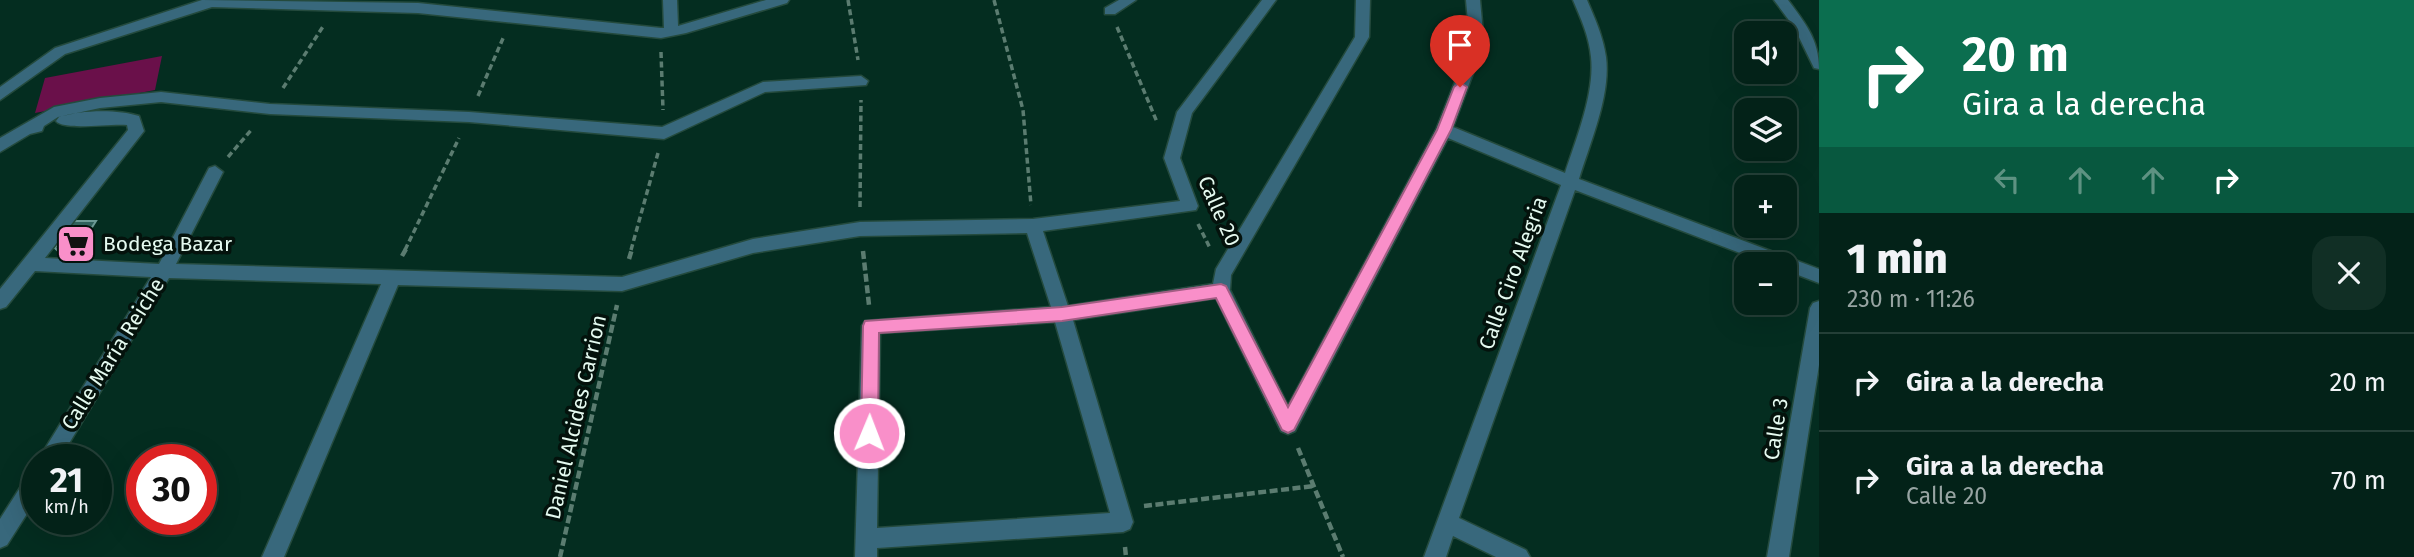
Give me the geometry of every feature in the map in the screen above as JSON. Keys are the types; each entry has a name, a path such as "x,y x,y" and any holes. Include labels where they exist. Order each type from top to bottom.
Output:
{"street":[{"path":"487,14 496,0"},
{"path":"666,32 670,0"},
{"path":"0,95 60,51 211,1 338,4 487,14 666,32 782,0"},
{"path":"1110,11 1129,0"},
{"path":"1172,158 1185,112 1269,0"},
{"path":"1033,226 1062,314 1123,522 867,548 871,326 1062,314 1221,282 1362,37 1363,0"},
{"path":"1288,425 1444,130 1477,44 1473,0"},
{"name":"Calle Ciro Alegria","path":"1435,557 1570,182 1593,110 1599,60 1594,33 1580,0"},
{"path":"1781,0 1800,26 1819,64"},
{"path":"0,146 54,112 100,103 161,97 270,109 469,117 664,133 763,87 861,81"},
{"path":"0,302 136,131 134,120 112,118 76,119 25,130"},
{"path":"1444,130 1570,182 1819,276"},
{"name":"Calle 20","path":"1172,158 1190,206"},
{"name":"Calle María Reiche","path":"58,444 164,271 215,172"},
{"path":"29,264 164,271 622,284 753,246 860,229 1033,226 1190,206"},
{"path":"273,557 393,276"},
{"path":"1221,282 1288,425"},
{"name":"Calle 3","path":"1778,557 1819,308"},
{"path":"0,538 21,505"},
{"path":"1447,523 1519,557"}],"path":[{"path":"848,0 861,81 860,229 871,326"},
{"path":"994,0 1023,110 1033,226"},
{"path":"1110,11 1172,158"},
{"path":"469,117 512,16"},
{"name":"Daniel Alcides Carrion","path":"560,557 622,284 664,133 666,32"},
{"path":"393,276 461,134"},
{"name":"Calle 20","path":"1190,206 1221,282"},
{"path":"1288,425 1343,557"},
{"path":"1119,509 1314,486"}],"shaded area":[{"path":"162,56 155,90 35,113 45,78"}],"building":[{"path":"72,221 96,221 75,254 61,254 55,248"}],"place":[{"name":"Bodega Bazar","path":"76,244"}],"route":[{"path":"869,433 871,326 1062,314 1221,290 1288,425 1444,130 1460,87"}]}
